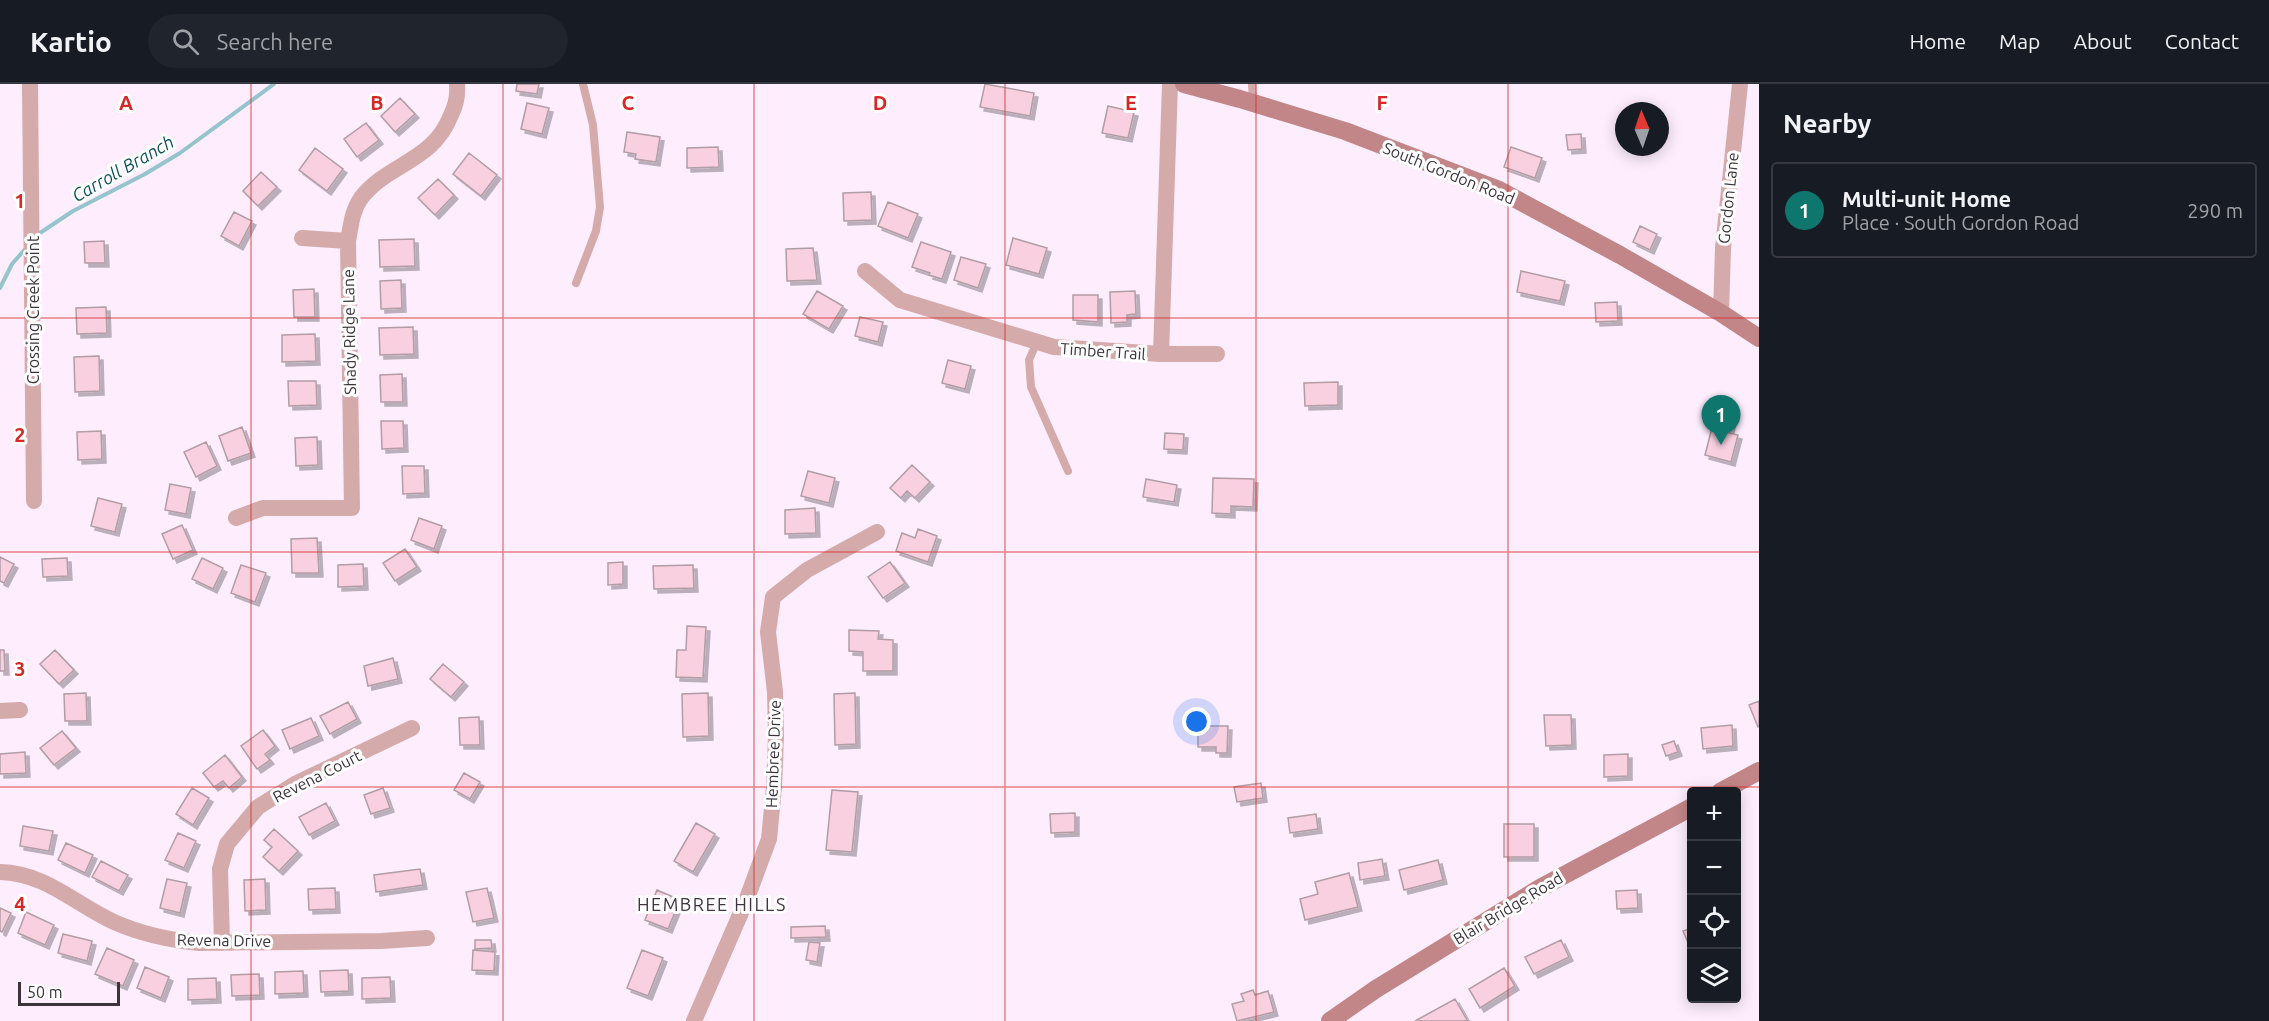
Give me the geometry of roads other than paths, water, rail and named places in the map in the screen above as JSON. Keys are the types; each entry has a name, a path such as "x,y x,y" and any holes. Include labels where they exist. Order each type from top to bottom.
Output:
{"street":[{"name":"Crossing Creek Point","path":"30,84 34,501"},
{"name":"Shady Ridge Lane","path":"236,518 263,508 352,508 348,241 353,212 374,184 438,140 455,107 457,84"},
{"name":"Timber Trail","path":"865,271 900,300 1054,347 1161,354 1170,84"},
{"name":"South Gordon Road","path":"1184,84 1345,131 1499,190 1720,312 1759,338"},
{"name":"Gordon Lane","path":"1720,312 1723,248 1740,84"},
{"path":"302,238 348,241"},
{"path":"1161,354 1217,354"},
{"name":"Hembree Drive","path":"694,1021 746,901 769,839 776,736 775,692 768,632 773,597 807,570 877,532"},
{"path":"0,711 20,710"},
{"name":"Revena Court","path":"222,943 220,869 226,844 258,807 295,784 412,728"},
{"path":"1729,787 1759,771"},
{"name":"Blair Bridge Road","path":"1330,1021 1376,989 1540,888 1687,810"},
{"name":"Revena Drive","path":"0,872 38,880 66,893 112,921 149,935 179,941 222,943 381,941 427,938"}],"lane":[{"path":"576,283 596,231 600,207 593,125 583,84"},
{"path":"1252,84 1253,103"},
{"path":"1037,342 1029,360 1031,387 1068,471"}],"waterway":[{"name":"Carroll Branch","path":"37,235 73,211 180,153 274,84"},
{"name":"Carroll Branch","path":"0,288 12,264 27,247"}],"place":[{"name":"Multi-unit Home","path":"1721,445"}],"district":[{"name":"HEMBREE HILLS","path":"712,905"}]}
